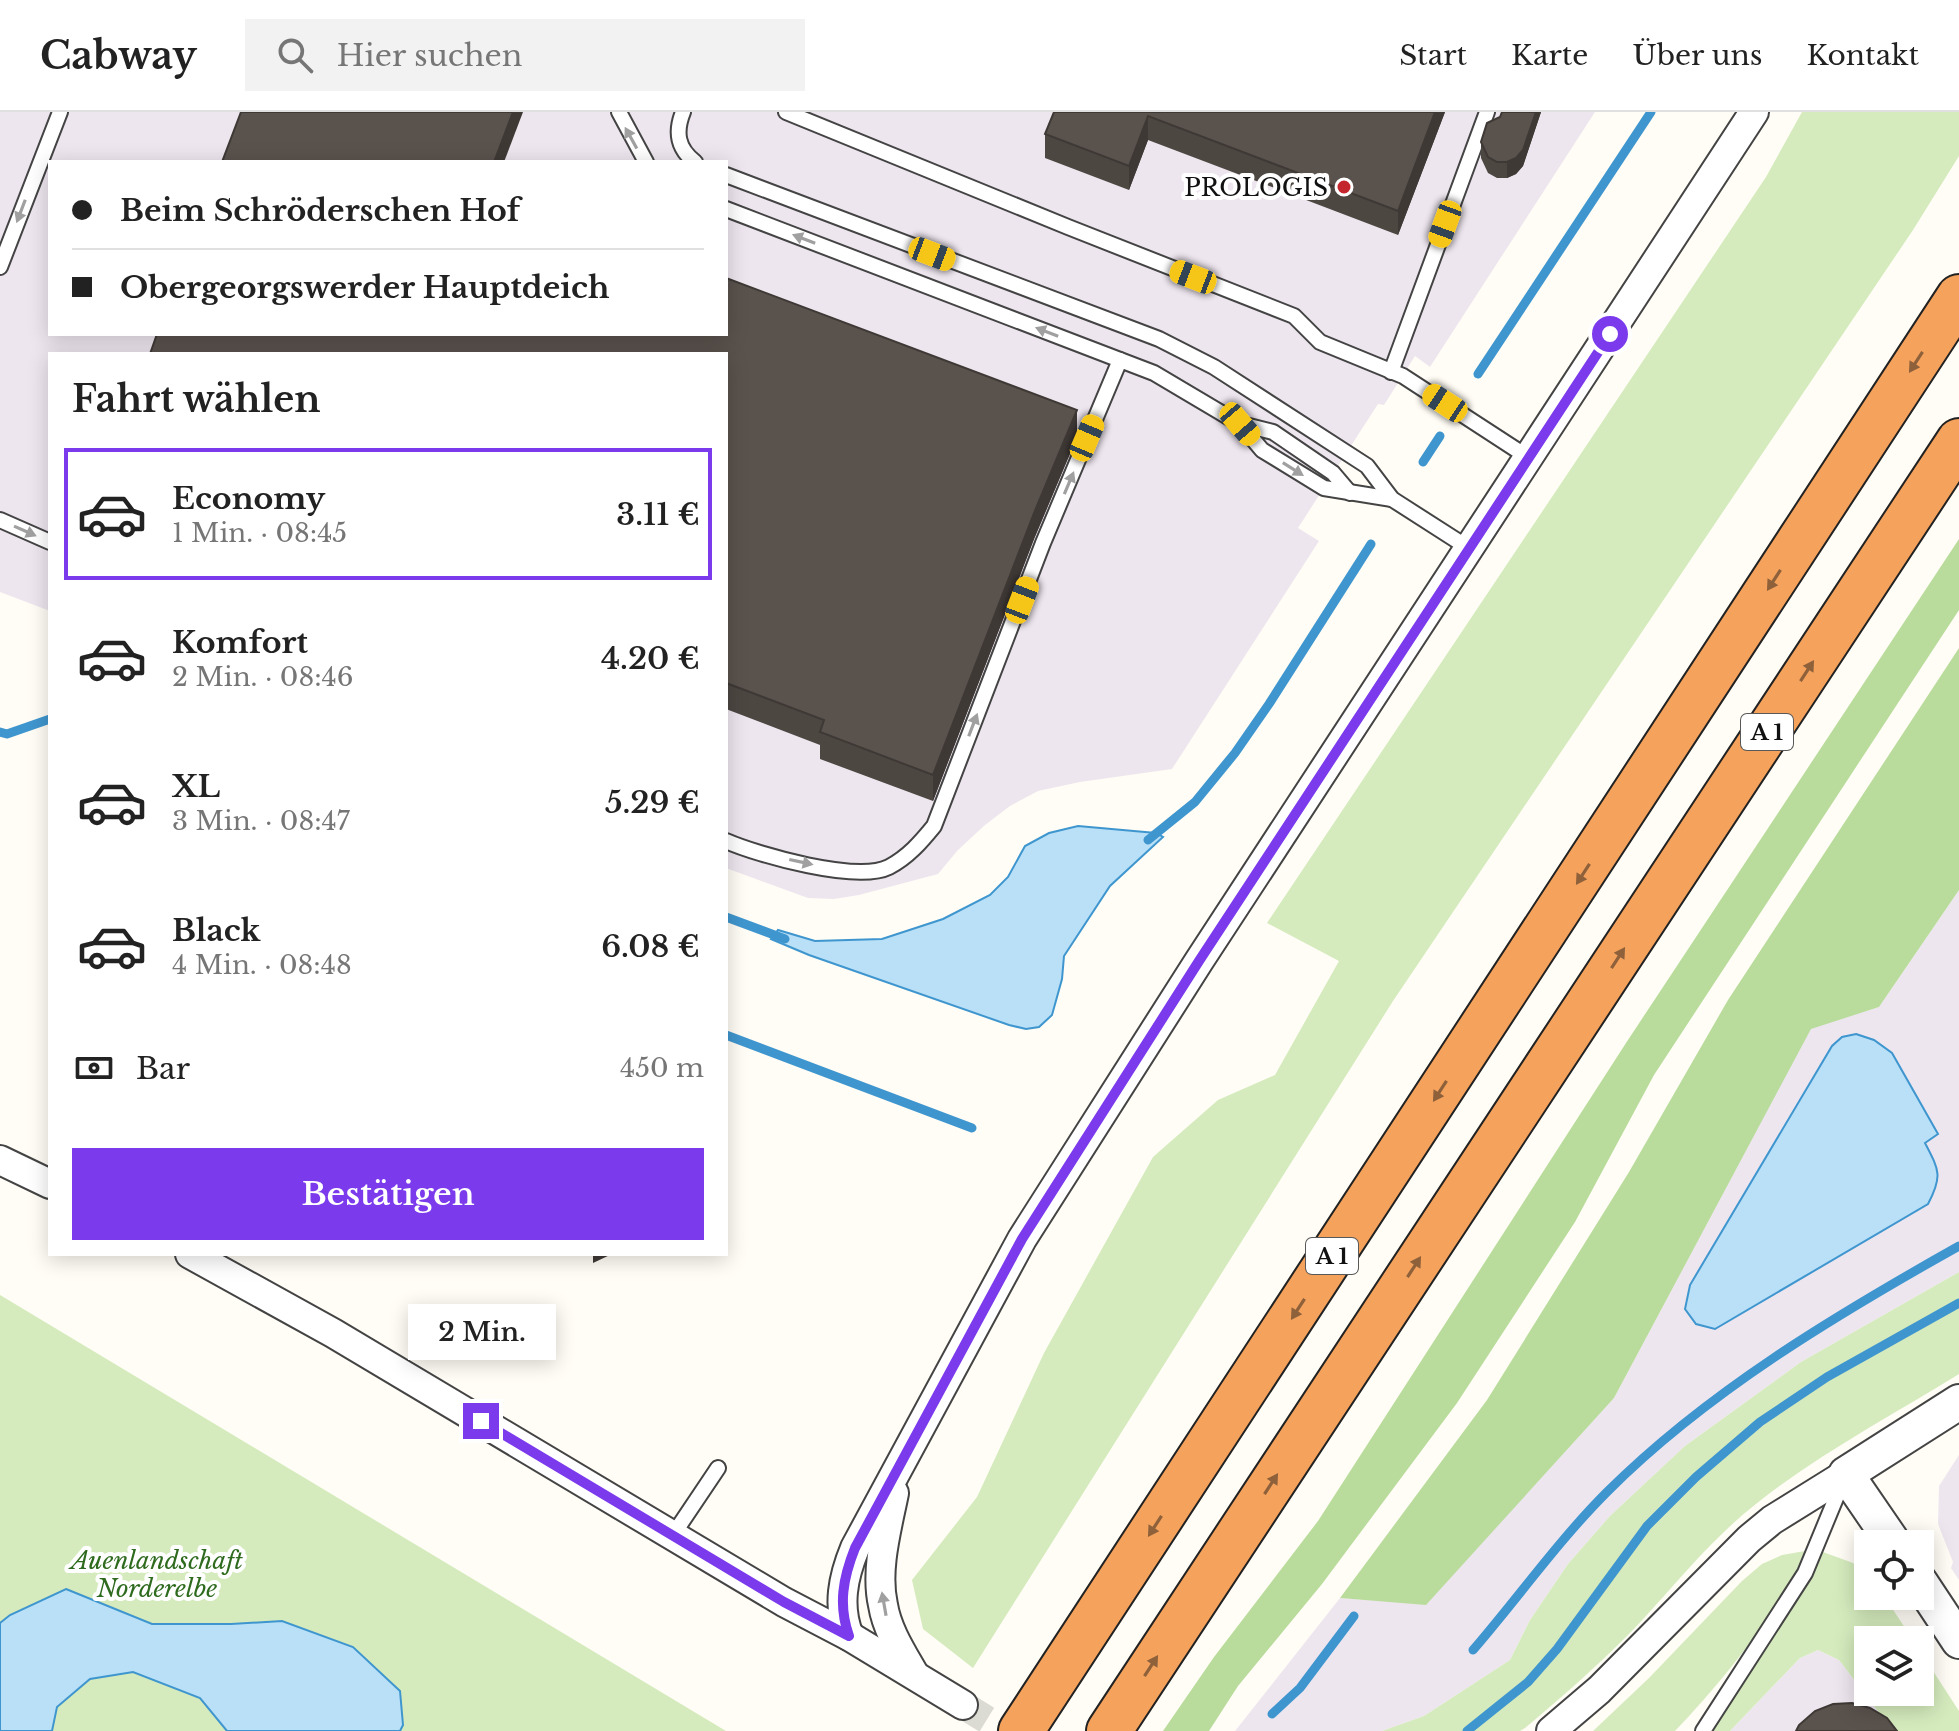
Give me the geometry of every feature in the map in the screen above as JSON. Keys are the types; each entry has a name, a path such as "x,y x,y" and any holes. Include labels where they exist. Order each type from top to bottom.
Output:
{"highway":[{"name":"A 1","path":"1030,1718 1959,297"},
{"name":"A 1","path":"1109,1731 1959,441"}],"street":[{"path":"849,1636 842,1597 848,1564 1022,1239 1199,961 1754,112"},
{"path":"0,1160 48,1183"},
{"path":"194,1256 333,1333 792,1607 849,1636 963,1705"},
{"path":"1551,1731 1599,1690 1749,1539 1772,1520 1959,1402"},
{"path":"900,1467 881,1578 882,1604 895,1640 915,1675"},
{"path":"1846,1474 1884,1530"},
{"path":"1934,1603 1959,1641"}],"lane":[{"path":"0,267 60,112"},
{"path":"619,112 645,160"},
{"path":"683,112 677,134 685,153 693,160"},
{"path":"786,112 1294,316 1320,342 1403,376 1529,458"},
{"path":"1391,372 1487,112"},
{"path":"728,176 1159,339 1197,357 1367,466 1392,499 1470,549"},
{"path":"728,210 1120,360 1175,384 1240,424 1262,450 1324,488 1392,499"},
{"path":"728,842 750,851 857,873 886,869 915,850 934,826 1043,543 1120,360"},
{"path":"0,520 48,541"},
{"path":"673,1535 718,1468"},
{"path":"1703,1731 1805,1573 1846,1474"}],"shaded area":[{"path":"0,112 1595,112 1430,367 1415,356 1384,405 1378,404 1298,528 1319,541 1172,769 1038,791 1010,806 985,825 938,874 834,899 808,898 728,869 728,352 48,352 48,610 0,592"},
{"path":"1959,890 1959,1272 1801,1362 1685,1446 1610,1516 1568,1564 1530,1620 1510,1660 1424,1716 1382,1731 1235,1731 1340,1598 1426,1604 1614,1398 1811,1028 1879,1007"},
{"path":"1959,1455 1959,1580 1951,1568 1953,1562 1938,1524 1939,1486"},
{"path":"1818,1650 1839,1660 1854,1680 1854,1706 1874,1706 1893,1731 1730,1731 1800,1658"}],"green space":[{"path":"1802,112 1959,112 1959,156 1913,230 1393,1001 973,1668 923,1629 912,1580 977,1497 1044,1353 1153,1157 1218,1100 1275,1075 1339,961 1267,923 1766,177"},
{"path":"1959,539 1959,610 1654,1075 1575,1222 1457,1403 1322,1584 1238,1686 1209,1731 1163,1731 1214,1657 1318,1521 1626,1043"},
{"path":"1959,648 1959,890 1879,1007 1811,1029 1614,1398 1426,1605 1340,1598 1487,1400 1629,1172 1728,1000"},
{"path":"1959,1272 1959,1374 1808,1466 1751,1508 1712,1543 1617,1646 1525,1728 1520,1731 1382,1731 1424,1716 1510,1660 1530,1620 1568,1564 1610,1516 1685,1446 1801,1362"},
{"name":"Auenlandschaft Norderelbe","path":"0,1295 726,1731 0,1731"},
{"path":"1805,1551 1793,1579 1759,1631 1675,1731 1593,1731 1762,1564 1782,1555"},
{"path":"1823,1552 1853,1563 1854,1610 1893,1610 1904,1626 1854,1626 1854,1680 1839,1660 1818,1650 1800,1658 1730,1731 1713,1731"},
{"path":"1934,1673 1959,1711 1959,1731 1893,1731 1874,1706 1934,1706"}],"water":[{"path":"1078,826 1156,833 1163,837 1110,886 1064,956 1062,979 1052,1015 1039,1027 1026,1029 1009,1025 771,939 778,930 815,941 882,939 943,919 990,895 1008,877 1025,846 1049,833"},
{"path":"1856,1034 1874,1040 1892,1053 1938,1134 1925,1143 1937,1173 1936,1186 1928,1204 1715,1329 1696,1324 1685,1309 1690,1285 1832,1046 1842,1037"},
{"path":"66,1589 152,1624 282,1621 353,1647 400,1691 403,1725 400,1731 227,1731 200,1698 133,1672 90,1679 57,1707 52,1731 0,1731 0,1623 10,1615"}],"building":[{"path":"241,112 513,112 495,160 223,160"},
{"name":"PROLOGIS","path":"1054,112 1435,112 1398,211 1148,116 1129,166 1045,134"},
{"path":"1502,112 1536,112 1523,150 1516,158 1497,162 1488,157 1481,142 1487,123 1500,117"},
{"path":"728,279 1077,410 933,775 820,732 824,720 728,684 728,352 151,352 156,336 728,336"},
{"path":"1852,1703 1870,1708 1887,1718 1897,1731 1796,1731 1815,1711 1833,1704"}],"waterway":[{"path":"1478,374 1651,112"},
{"path":"1423,462 1440,436"},
{"path":"1148,840 1195,802 1235,753 1371,544"},
{"path":"0,732 7,734 48,720"},
{"path":"728,918 785,939"},
{"path":"728,1036 972,1128"},
{"path":"1473,1650 1589,1511 1687,1421 1774,1357 1866,1299 1959,1246"},
{"path":"1467,1731 1528,1682 1557,1649 1647,1526 1696,1477 1760,1422 1827,1377 1959,1303"},
{"path":"1272,1714 1300,1688 1354,1616"}],"tunnel":[{"path":"963,1705 1005,1731"}],"place":[{"name":"PROLOGIS","path":"1344,187"}],"route":[{"path":"481,1421 801,1612 849,1636 842,1597 848,1564 1022,1239 1199,961 1610,334"}]}
